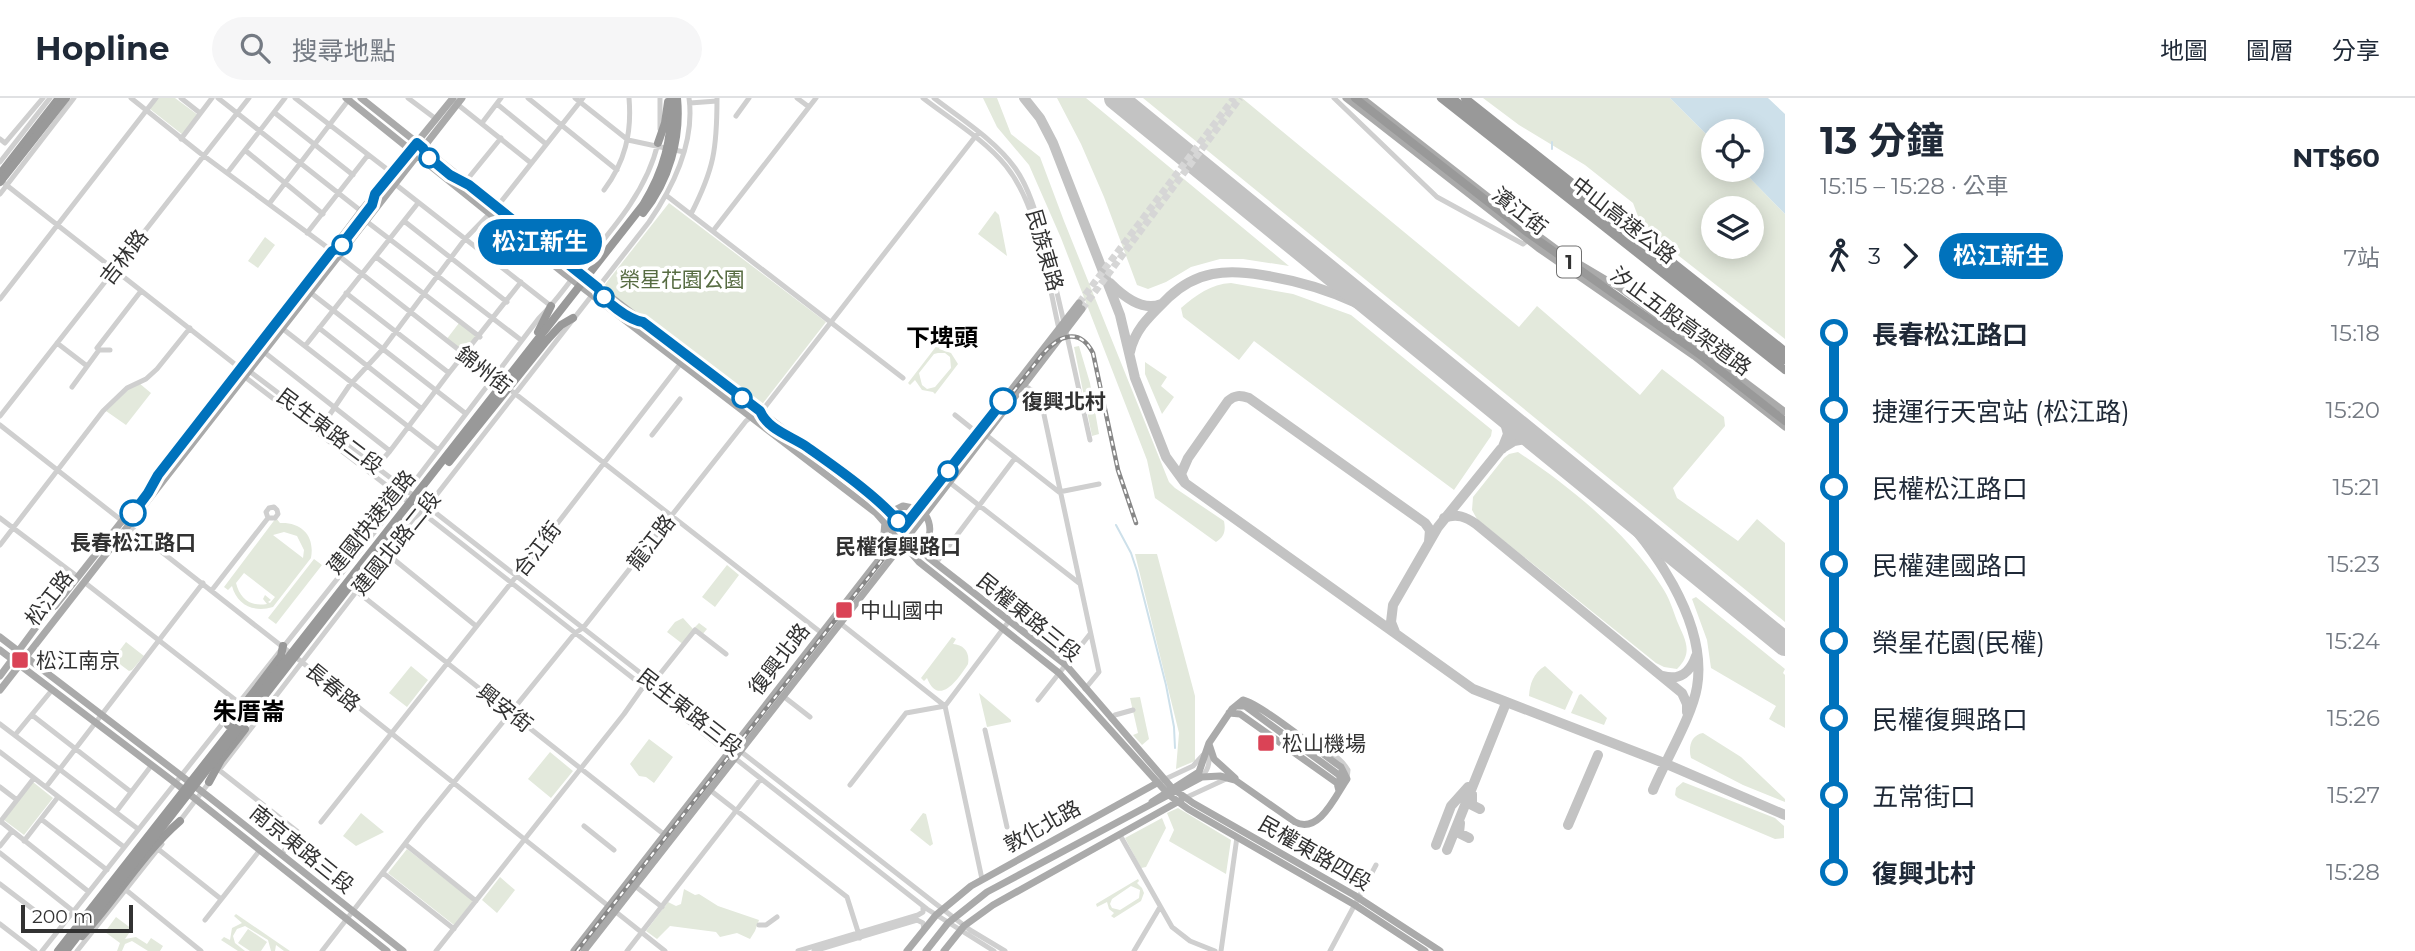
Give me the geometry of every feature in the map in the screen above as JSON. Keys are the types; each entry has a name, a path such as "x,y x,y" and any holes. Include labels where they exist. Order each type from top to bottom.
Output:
{"highway":[{"path":"0,174 59,98"},
{"path":"3,183 66,98"},
{"path":"657,144 665,124 670,98"},
{"name":"建國快速道路","path":"67,951 310,640 426,484 643,205 665,162 671,132 670,98"},
{"name":"建國快速道路","path":"58,951 649,206 672,158 678,120 677,98"},
{"name":"汐止五股高架道路","path":"1355,98 1528,233 1692,349 1785,421"},
{"name":"中山高速公路","path":"1441,98 1785,370"},
{"name":"中山高速公路","path":"1452,98 1785,360"},
{"name":"汐止五股高架道路","path":"1465,98 1785,351"},
{"path":"426,484 448,447 538,332 551,306"},
{"path":"426,484 455,455 547,340 561,325 573,318"},
{"path":"209,782 221,760 310,640"},
{"path":"149,833 165,805 281,656 283,646"},
{"path":"67,951 97,919 160,838 180,821"}],"main road":[{"name":"民權東路三段","path":"361,98 598,288 891,512 921,550 1009,621 1062,670 1171,792"},
{"name":"濱江街","path":"1337,98 1392,139 1405,144"},
{"name":"濱江街","path":"1346,98 1528,240 1694,356 1785,427"},
{"name":"濱江街","path":"1364,98 1566,256 1601,275 1785,412"},
{"name":"濱江街","path":"1364,98 1432,152"},
{"name":"民權東路三段","path":"349,99 572,279 857,497 885,522 902,545 926,568 1086,689 1161,781"},
{"name":"松江路","path":"420,145 436,119 457,100"},
{"name":"松江路","path":"0,690 48,611 81,580 248,373 311,293 361,211 457,100"},
{"name":"松江路","path":"126,522 142,492 335,254 366,221 395,184 414,152"},
{"path":"1593,287 1601,275"},
{"path":"1064,329 1081,306"},
{"name":"復興北路","path":"574,951 612,908 730,756 783,696 889,545 949,482 982,434 1024,385 1064,329"},
{"name":"復興北路","path":"737,748 825,635 840,624 902,545 921,511 1064,329"},
{"path":"891,512 903,506 921,511 930,523 930,534 921,550"},
{"path":"885,522 885,535 889,545"},
{"path":"0,637 151,766 177,779"},
{"path":"0,650 52,690 99,719 177,779"},
{"name":"松江路","path":"0,676 16,662"},
{"path":"1208,746 1214,759 1243,784 1295,821 1305,825 1318,820 1343,785 1346,775 1341,768 1300,738 1251,703 1243,701 1235,706"},
{"path":"1235,706 1245,706 1339,775 1343,785"},
{"name":"敦化北路","path":"1171,792 1199,772 1208,746 1235,706"},
{"path":"1229,713 1241,713 1343,785"},
{"name":"復興北路","path":"584,951 612,908 635,886 668,836 710,790 730,756"},
{"path":"1202,777 1220,776 1243,784"},
{"name":"敦化北路","path":"926,951 951,920 987,892 1202,777"},
{"name":"南京東路三段","path":"177,779 260,850 387,951"},
{"name":"敦化北路","path":"908,951 933,913 943,909 982,879 1161,781"},
{"name":"民權東路四段","path":"1171,792 1237,837 1357,901 1425,951"},
{"name":"南京東路三段","path":"198,796 281,855 403,951"},
{"path":"944,951 962,928 993,905 1182,800"},
{"name":"民權東路四段","path":"1182,800 1440,951"}],"street":[{"path":"0,162 43,98"},
{"path":"3,141 15,137 50,98"},
{"path":"0,194 3,183 74,98"},
{"path":"0,299 156,98"},
{"path":"181,98 200,113"},
{"path":"181,138 212,98"},
{"path":"218,98 361,211"},
{"name":"吉林路","path":"0,416 249,98"},
{"path":"228,172 285,98"},
{"path":"295,98 392,173"},
{"path":"528,98 617,170"},
{"path":"604,190 617,170 628,140 629,98"},
{"name":"建國北路二段","path":"42,951 407,491 643,184 654,160 661,120 660,98"},
{"path":"736,116 749,98"},
{"path":"797,98 809,107"},
{"path":"713,231 816,98"},
{"name":"民族東路","path":"923,98 1007,158 1026,189 1040,228 1090,440"},
{"name":"民族東路","path":"934,98 976,136"},
{"path":"1337,98 1437,197 1522,244 1528,240"},
{"path":"269,204 349,99"},
{"path":"413,99 436,119"},
{"path":"322,426 353,383 411,313 450,258 496,206 580,99 628,140 657,144 684,152"},
{"path":"457,100 531,163"},
{"path":"690,100 717,100 718,130 713,163 691,214"},
{"name":"建國北路二段","path":"77,951 386,553 420,511 427,507 667,196 684,152 690,100"},
{"name":"錦州街","path":"134,101 361,273 825,635"},
{"path":"482,123 499,101 546,144"},
{"path":"275,113 353,175"},
{"name":"龍江路","path":"322,951 746,421 760,411 832,322 976,136"},
{"path":"466,181 501,138"},
{"path":"246,151 323,214"},
{"path":"307,233 368,155"},
{"name":"民生東路二段","path":"3,183 241,369 322,426 416,498"},
{"path":"395,184 551,306"},
{"path":"667,196 903,378"},
{"path":"305,346 418,203"},
{"path":"366,221 521,340"},
{"path":"404,221 507,302"},
{"path":"376,257 480,337"},
{"path":"376,467 521,282"},
{"path":"97,348 141,290"},
{"path":"311,293 465,413"},
{"path":"346,293 449,373"},
{"path":"0,545 103,411 127,388 146,379 157,369 190,328"},
{"path":"319,328 422,409"},
{"path":"283,329 437,449"},
{"path":"57,343 87,366"},
{"path":"72,387 99,350 110,350"},
{"path":"264,352 390,451"},
{"name":"合江街","path":"321,822 681,363"},
{"name":"民生東路二段","path":"248,373 411,505"},
{"path":"1024,385 1040,396 1099,672 1086,689"},
{"path":"652,435 680,399"},
{"path":"955,415 1059,492 1099,484"},
{"name":"長春路","path":"0,425 283,646 665,951"},
{"path":"936,563 1015,457"},
{"path":"949,482 1079,583"},
{"name":"民生東路三段","path":"416,498 943,909 951,920"},
{"name":"民生東路三段","path":"411,505 920,904 962,928"},
{"path":"212,590 268,518 275,518 278,506"},
{"path":"0,518 238,702"},
{"path":"386,553 476,625"},
{"name":"興安街","path":"339,577 668,836"},
{"path":"46,787 203,583"},
{"path":"850,785 906,713 945,706 1009,621"},
{"path":"840,624 945,706 982,879"},
{"path":"436,951 624,714 648,679 656,679 695,630 726,654"},
{"path":"1038,700 1089,631"},
{"path":"15,735 52,690"},
{"path":"783,696 810,717"},
{"path":"1111,719 1115,715 1133,710"},
{"path":"32,715 131,792"},
{"path":"0,724 138,829"},
{"path":"985,730 1007,827"},
{"name":"敦化北路","path":"1161,781 1193,766 1208,746"},
{"name":"敦化北路","path":"1202,777 1209,767 1208,746"},
{"path":"0,752 124,847"},
{"path":"116,812 151,766"},
{"path":"219,770 298,832 281,855"},
{"path":"34,778 0,821 89,892"},
{"path":"1182,800 1229,778"},
{"path":"627,951 760,780"},
{"path":"0,787 17,800"},
{"path":"710,790 848,897 859,935"},
{"path":"24,841 58,797"},
{"path":"41,819 107,870"},
{"path":"584,826 614,850"},
{"path":"0,846 12,831"},
{"path":"1120,835 1177,932 1189,941 1214,951"},
{"path":"1221,951 1237,837"},
{"path":"405,844 476,901"},
{"path":"158,849 222,899"},
{"path":"205,919 260,850"},
{"path":"0,853 74,911"},
{"path":"1330,951 1376,864"},
{"path":"383,873 454,929"},
{"path":"0,884 38,913"},
{"path":"635,886 662,906"},
{"path":"126,890 201,951"},
{"path":"920,904 922,913"},
{"path":"1134,951 1160,907"},
{"path":"814,951 922,913 933,913"},
{"path":"759,925 766,925 777,917"},
{"path":"797,951 917,920 923,923 924,929"},
{"path":"0,924 35,951"},
{"path":"962,928 994,951"},
{"path":"962,928 1005,951"}],"green space":[{"path":"158,98 175,98 198,115 183,135 150,109"},
{"path":"983,98 997,98 1011,134 1040,157 1169,482 1224,521 1224,533 1216,542 1155,498 1147,460 1061,238 1029,165 997,127"},
{"path":"1057,98 1086,98 1289,266 1243,259 1220,259 1191,267 1148,289 1137,285 1104,197"},
{"path":"1143,98 1242,98 1519,327 1537,306 1640,395 1662,369 1724,417 1725,426 1673,488 1677,498 1738,541 1757,519 1785,543 1785,622"},
{"path":"1483,98 1670,98 1701,129 1701,182 1754,182 1785,214 1785,339 1642,227 1633,203 1585,165 1519,125"},
{"name":"榮星花園公園","path":"669,203 826,322 760,407 603,287"},
{"path":"995,211 999,215 1007,256 978,234"},
{"path":"265,237 275,245 258,268 248,261"},
{"path":"1231,283 1293,294 1351,315 1492,430 1491,436 1454,490 1254,341 1239,360 1183,317 1181,308 1192,299 1210,288"},
{"path":"459,323 477,337 464,354 446,340"},
{"path":"938,344 941,346 939,349 951,353 958,364 935,394 922,390 915,380 910,385 908,383","holes":["945,353 950,357 951,368 935,387 927,389 922,385 919,373 934,354"]},
{"path":"1079,346 1090,383 1099,434 1092,436 1074,347"},
{"path":"1145,362 1167,377 1161,386 1174,397 1162,414 1145,374"},
{"path":"139,383 151,393 126,425 106,411"},
{"path":"1518,452 1597,512 1648,567 1667,595 1685,640 1687,651 1677,669 1656,663 1477,519 1472,510 1473,497 1504,458"},
{"path":"276,518 280,523 301,528 309,537 311,558 273,607 259,609 247,606 234,593 232,586 228,590 224,587","holes":["284,532 297,536 304,550 303,558 273,535","244,573 275,597 270,603 268,602 271,600 265,595 263,599 267,604 251,603 243,597 236,583"]},
{"path":"1135,554 1157,554 1195,696 1195,761 1176,769 1179,733"},
{"path":"314,559 322,565 276,624 268,618"},
{"path":"727,565 739,575 715,607 702,597"},
{"path":"1696,597 1785,669 1785,728 1769,719 1776,706 1711,668 1707,640 1692,599"},
{"path":"683,618 693,629 699,623 707,629 702,635 696,631 684,645 667,632 675,622"},
{"path":"952,637 956,639 953,644 960,646 967,653 968,664 949,688 937,690 927,678 924,681 921,678"},
{"path":"126,642 144,656 129,671 113,659"},
{"path":"411,666 428,680 407,707 389,693"},
{"path":"1545,666 1573,692 1565,710 1529,696 1533,679"},
{"path":"979,693 1011,720 1011,722 987,727"},
{"path":"1581,694 1607,718 1604,725 1571,713"},
{"path":"1140,697 1149,739 1142,745 1133,735 1138,733 1130,698"},
{"path":"1703,733 1741,757 1785,802 1743,785 1691,758 1691,742"},
{"path":"649,739 673,757 654,783 639,776 630,764"},
{"path":"550,752 573,771 551,798 528,779"},
{"path":"33,782 53,798 24,835 4,820"},
{"path":"1683,782 1775,818 1784,826 1784,838 1775,839 1678,798 1675,795 1676,788"},
{"path":"1178,808 1231,840 1226,874 1169,841 1174,830 1167,813"},
{"path":"361,813 384,832 356,846 343,836"},
{"path":"923,813 926,814 933,844 930,846 910,830"},
{"path":"1162,818 1166,828 1146,867 1141,868 1125,838"},
{"path":"407,849 473,901 454,925 388,873"},
{"path":"500,877 515,890 497,913 482,900"},
{"path":"1138,879 1137,883 1144,893 1141,901 1114,918 1107,902 1097,907 1096,904","holes":["1131,886 1140,890 1139,898 1120,910 1112,908 1112,899"]},
{"path":"684,889 695,895 699,894 718,906 759,920 750,939 737,933 720,937 716,932 670,926 657,939 646,931 668,902 676,906 681,904"},
{"path":"236,914 290,951 284,951 276,945 275,951 271,951 268,940 245,926 237,929 233,936 235,943 245,951 238,951 221,940 224,937 230,940 232,928 242,923 234,916"},
{"path":"116,917 132,929 125,939 136,937 147,944 151,938 163,946 160,951 148,951 132,941 125,944 122,951 117,951 120,943 105,932"},
{"path":"248,929 267,942 261,951 250,951 238,943"}],"water":[{"path":"1670,98 1768,98 1785,114 1785,214 1754,182 1764,182 1764,119 1701,119 1701,129"}],"waterway":[{"path":"1552,142 1552,149"},
{"path":"1116,525 1137,571 1166,685 1175,748"}],"taxiway":[{"path":"1024,98 1040,118 1053,143 1120,315 1135,378 1166,457 1185,483 1473,689 1664,763 1785,815"},
{"path":"1130,352 1140,329 1151,316 1180,288 1201,277 1236,272 1297,282 1354,302 1414,340 1504,419 1508,434 1502,449"},
{"path":"1110,283 1140,304 1161,304"},
{"path":"1185,483 1181,474 1188,458 1228,401 1235,397 1246,397 1425,523 1430,530 1429,542"},
{"path":"1395,632 1391,622 1393,605 1438,527 1501,449 1514,441 1526,439 1588,483 1624,517 1658,560 1685,610 1694,636 1698,662 1697,687 1684,725 1653,790"},
{"path":"1444,518 1461,516 1476,524 1682,693 1687,712"},
{"path":"1663,676 1675,677 1684,674 1696,656"},
{"path":"1447,850 1506,703"},
{"path":"1568,825 1598,755"},
{"path":"1436,845 1451,806 1468,787"},
{"path":"1472,794 1472,805 1480,809"},
{"path":"1460,823 1459,833 1469,838"}],"runway":[{"path":"1116,98 1785,644"}],"tunnel":[{"path":"1079,303 1234,98"},
{"path":"1082,309 1240,98"}],"railway":[{"path":"577,951 1042,355 1061,339 1081,339 1093,353 1118,470 1136,523"}],"bus line":[{"name":"松江新生","path":"133,513 158,479 158,475 332,251 338,250 372,205 375,194 417,143 426,155 450,175 469,185 598,288 600,294 637,321 643,322 760,411 763,419 785,436 803,444 884,506 903,528 1003,401"}],"place":[{"name":"復興北村","path":"1003,401"},
{"name":"長春松江路口","path":"133,513"},
{"name":"民權復興路口","path":"898,521"},
{"name":"中山國中","path":"844,610"},
{"name":"松江南京","path":"20,660"},
{"name":"松山機場","path":"1266,743"}],"district":[{"name":"下埤頭","path":"942,337"},
{"name":"朱厝崙","path":"249,711"}]}
